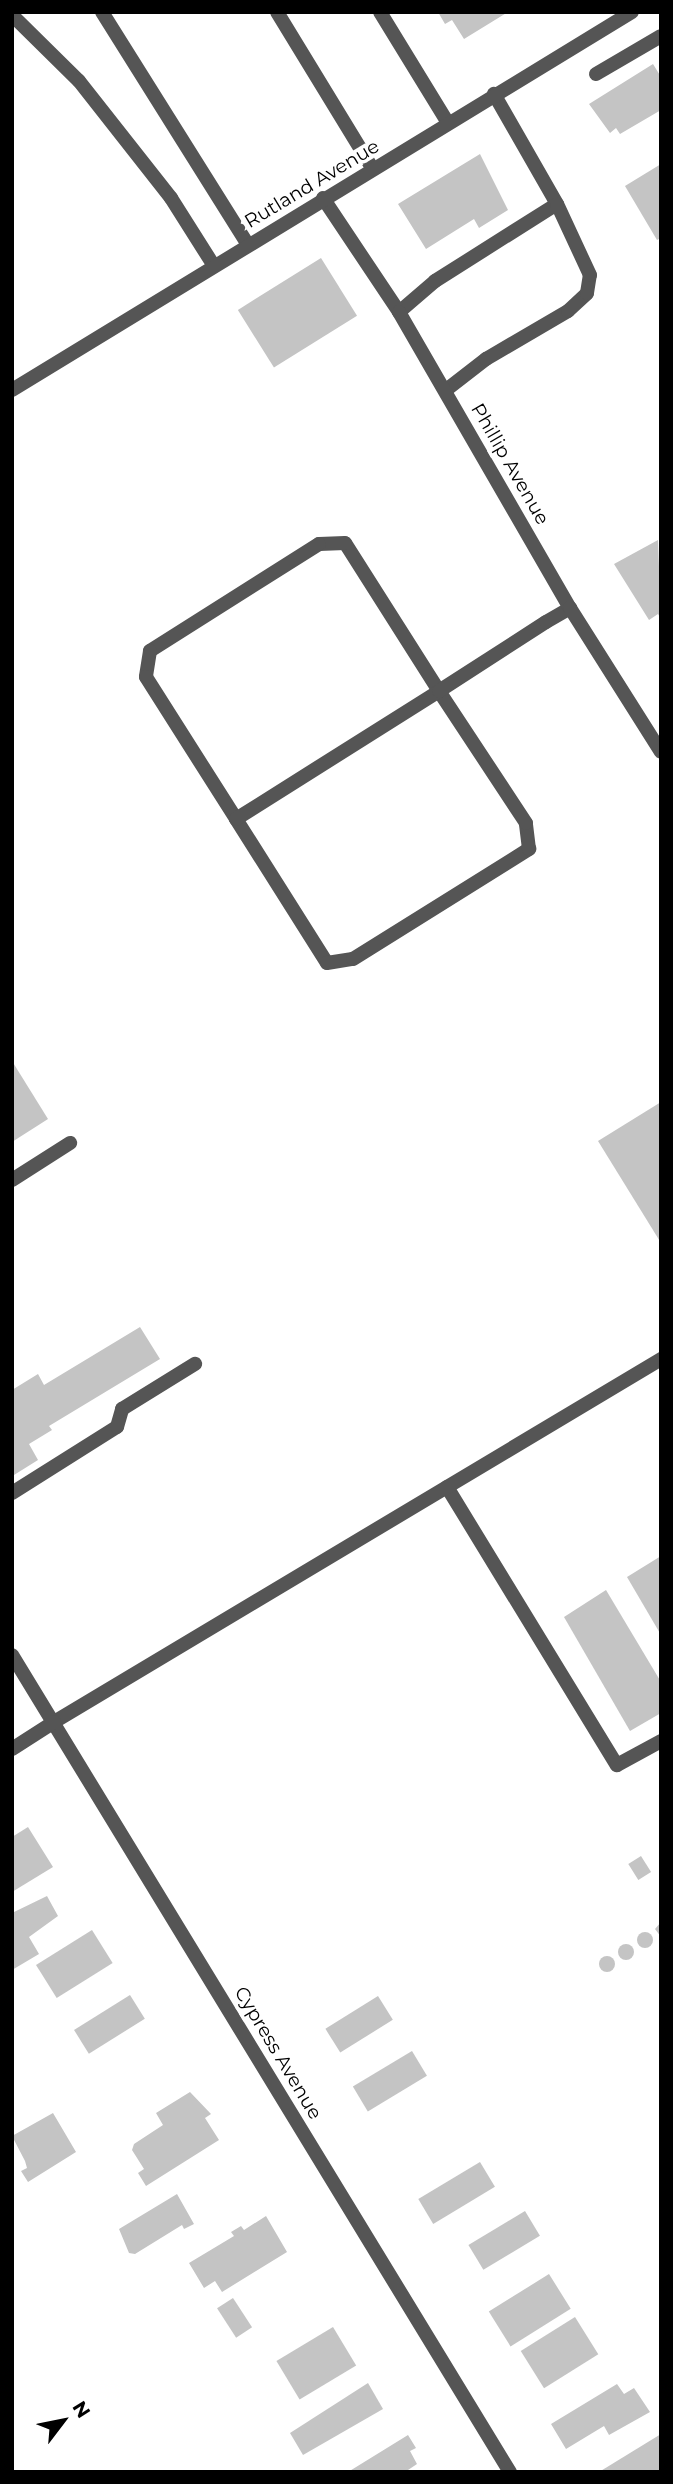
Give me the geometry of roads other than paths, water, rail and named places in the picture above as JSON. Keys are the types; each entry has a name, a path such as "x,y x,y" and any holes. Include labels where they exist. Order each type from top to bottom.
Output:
{"street":[{"path":"102,12 248,245"},
{"path":"277,12 373,169"},
{"path":"380,12 448,123"},
{"name":"Rutland Avenue","path":"12,390 632,12"},
{"path":"12,15 79,81 171,198 214,266"},
{"path":"597,74 661,36"},
{"path":"446,390 486,359 568,311 587,293 590,275 556,204 494,94"},
{"name":"Phillip Avenue","path":"323,198 399,312 570,608 661,752"},
{"path":"399,312 435,281 556,204"},
{"path":"345,543 526,823 529,849 353,959 327,963 236,819 146,677 150,651 319,544 345,543"},
{"path":"236,819 570,608"},
{"path":"12,1180 70,1143"},
{"path":"12,1749 661,1359"},
{"path":"12,1493 117,1427 122,1409 195,1364"},
{"path":"447,1487 617,1765 661,1741"},
{"name":"Cypress Avenue","path":"12,1655 510,2472"}]}
